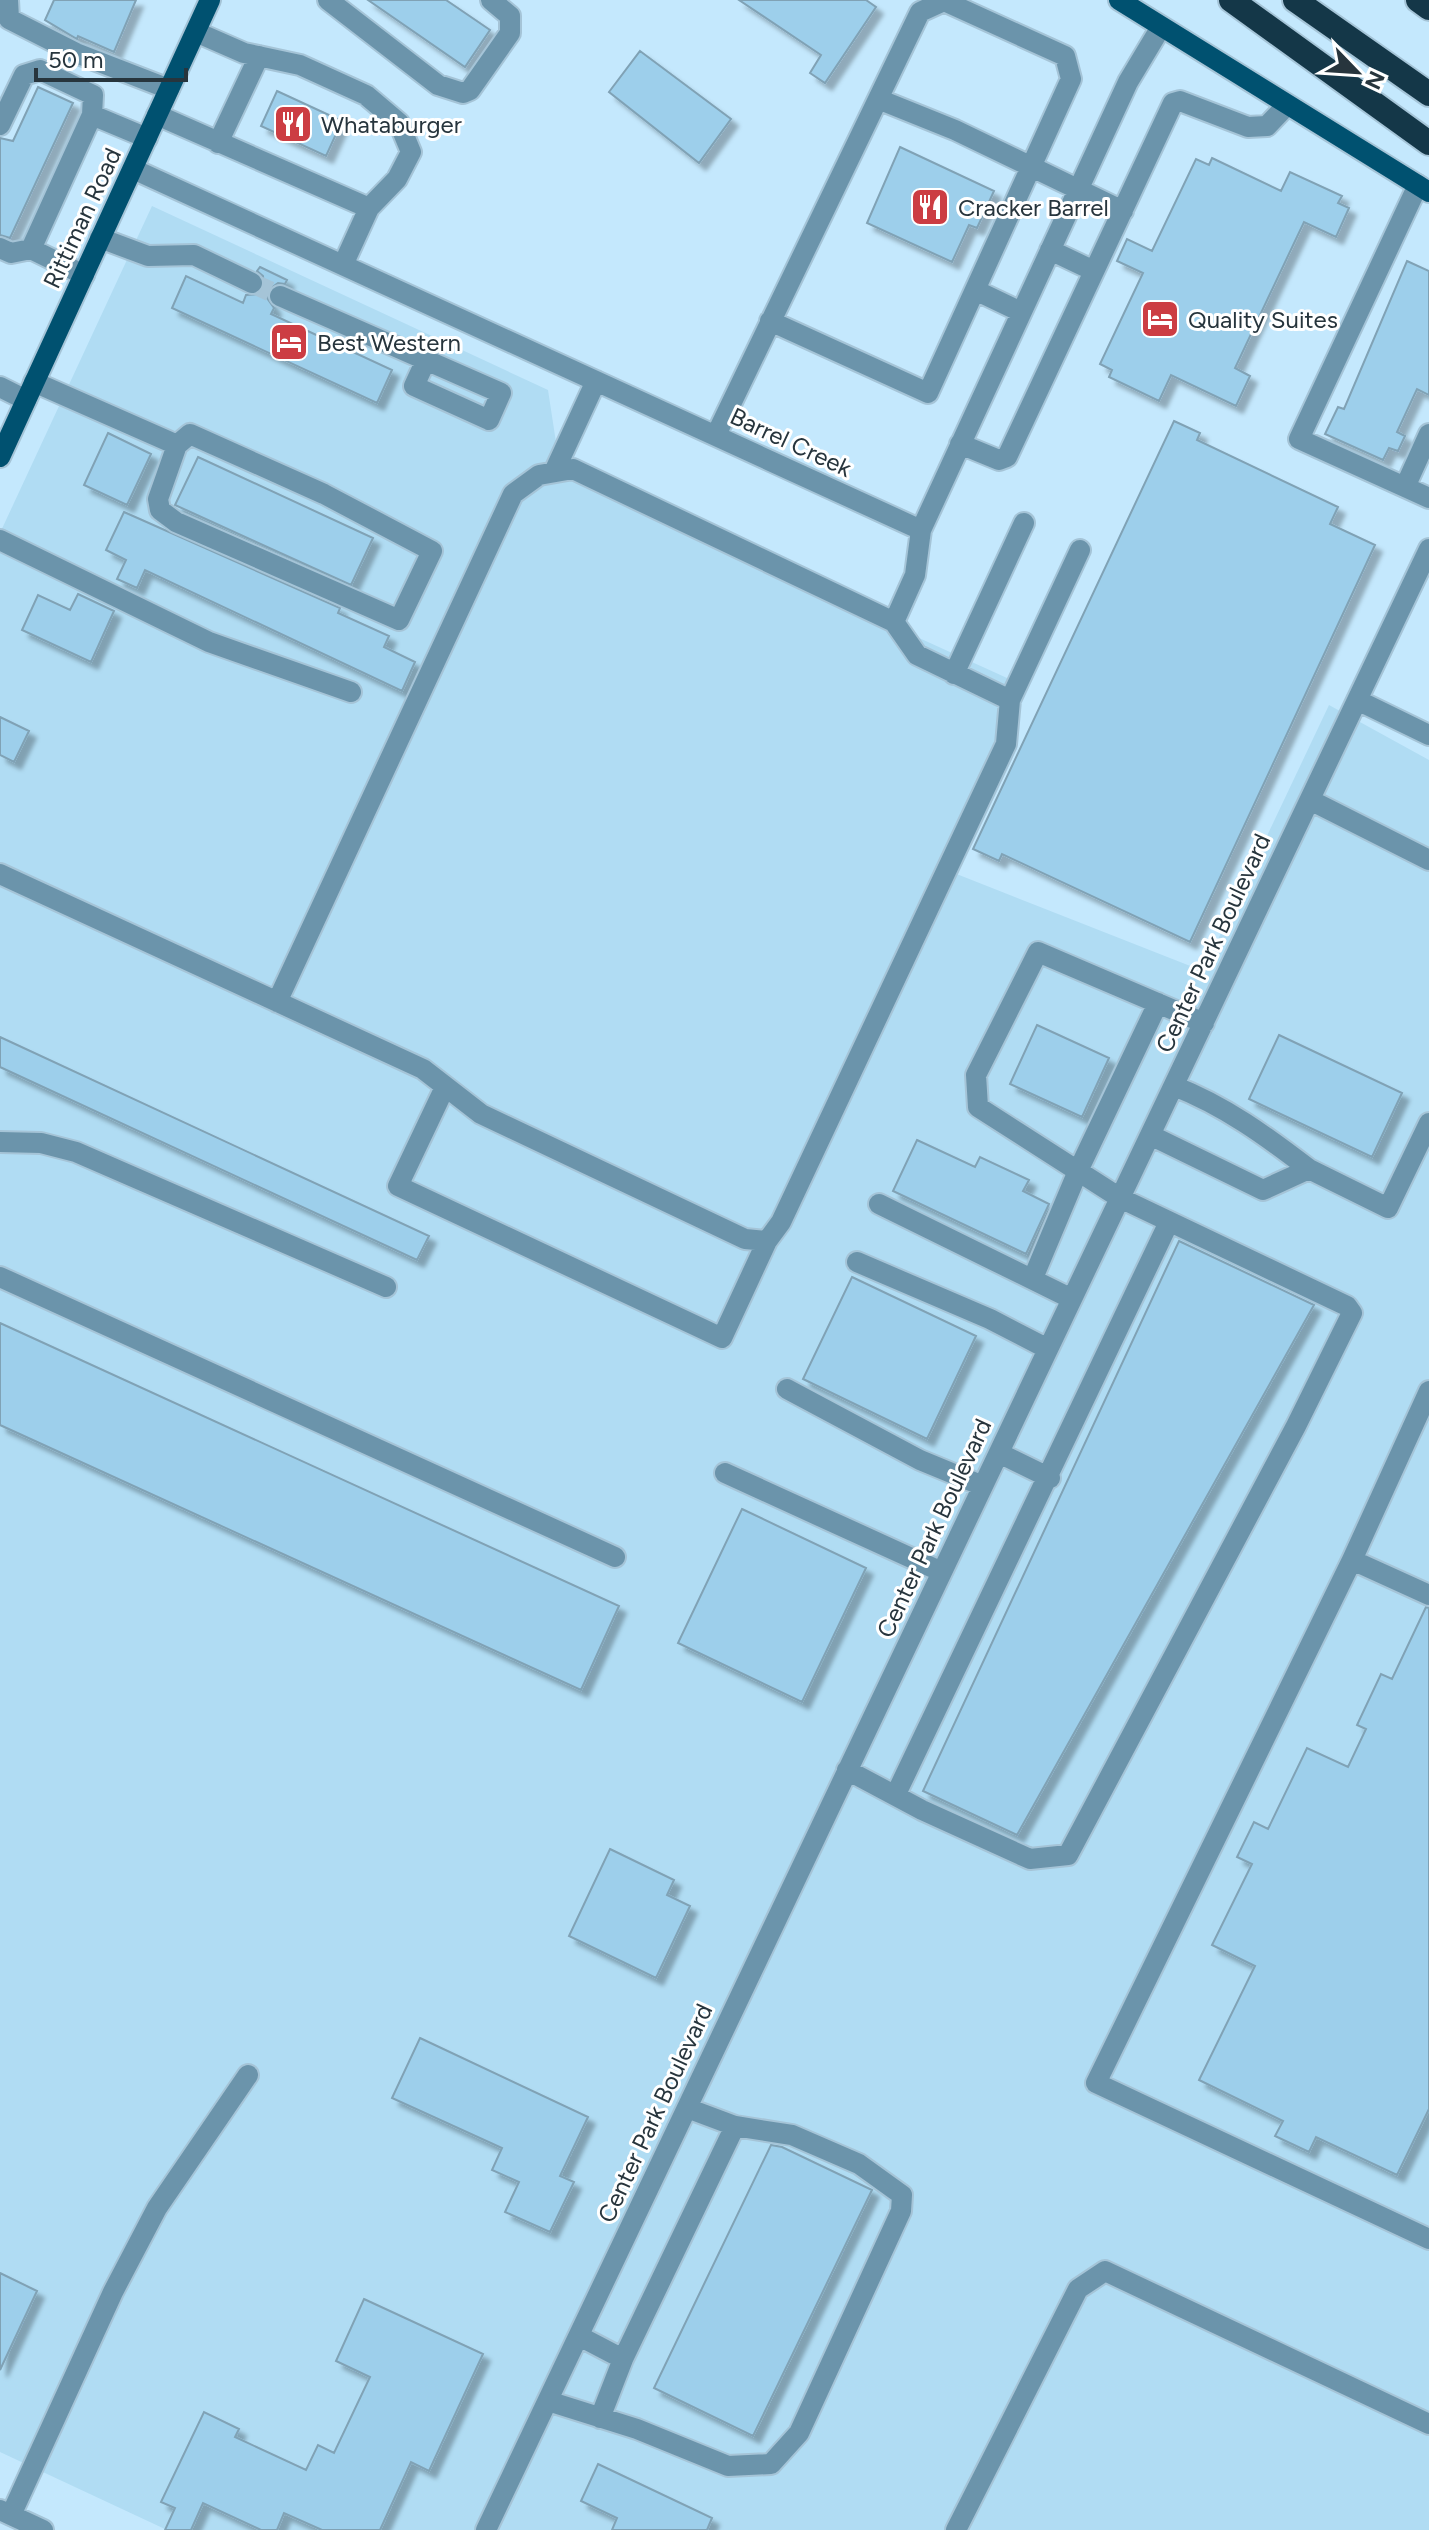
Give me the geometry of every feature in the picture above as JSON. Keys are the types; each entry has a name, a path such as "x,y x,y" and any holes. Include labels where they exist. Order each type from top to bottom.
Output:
{"highway":[{"path":"1231,0 1429,143"},
{"path":"1295,0 1429,94"},
{"path":"1418,0 1429,8"}],"main road":[{"path":"1119,0 1423,189"},
{"name":"Rittiman Road","path":"0,457 196,32 205,2"}],"street":[{"path":"328,0 438,85 463,93 470,90 510,33 510,16 491,0"},
{"path":"716,435 770,321 920,12 944,1 1065,56 1071,79 928,393 770,321"},
{"path":"6,11 76,53 169,89"},
{"path":"894,622 915,575 921,530 1128,82 1161,27"},
{"path":"196,32 259,56 300,65 366,95 399,123 411,152 397,179 369,208 343,265"},
{"path":"218,143 259,56"},
{"path":"0,125 24,75 40,70 93,95 92,115 31,249"},
{"path":"878,99 955,130 1123,211"},
{"path":"960,444 999,460 1007,457 1176,101 1248,127 1267,126 1287,105"},
{"path":"92,115 147,138"},
{"path":"157,115 369,208"},
{"name":"Barrel Creek","path":"133,169 921,530"},
{"path":"1423,189 1299,439 1429,498"},
{"path":"100,238 148,256 194,255 252,283"},
{"path":"0,248 11,253 31,249 84,275"},
{"path":"1050,250 1094,271"},
{"path":"975,290 1021,312"},
{"path":"280,296 426,360"},
{"path":"554,472 596,381"},
{"path":"0,387 30,391 177,445"},
{"path":"190,434 324,494 432,551 399,620 176,522 160,510 158,499 177,445 190,434"},
{"path":"1405,487 1429,434"},
{"path":"277,1002 513,494 539,475 573,469 894,622 917,655 1010,700"},
{"path":"954,674 1024,523"},
{"path":"0,540 209,642 351,692"},
{"name":"Center Park Boulevard","path":"486,2530 1429,549"},
{"path":"445,1087 398,1186 722,1338 767,1241 781,1222 1006,744 1010,700 1080,550"},
{"path":"1357,700 1429,735"},
{"path":"1310,800 1429,860"},
{"path":"0,874 423,1069 481,1114 745,1239 767,1241"},
{"path":"847,1770 922,1810 1030,1859 1068,1855 1296,1426 1352,1313 1347,1306 1120,1198 978,1107 976,1075 1038,952 1204,1023"},
{"path":"1033,1278 1078,1171 1158,1003"},
{"path":"1174,1086 1212,1101 1309,1169 1388,1208 1429,1123"},
{"path":"1150,1135 1263,1190 1309,1169"},
{"path":"0,1142 41,1143 76,1152 386,1287"},
{"path":"879,1204 1072,1299"},
{"path":"896,1794 1050,1478 1169,1222"},
{"path":"857,1262 990,1319 1048,1349"},
{"path":"0,1277 615,1557"},
{"path":"787,1389 920,1460 983,1486"},
{"path":"1429,1391 1352,1560 1096,2083 1429,2239"},
{"path":"999,1453 1050,1478"},
{"path":"725,1473 942,1572"},
{"path":"1352,1560 1429,1595"},
{"path":"43,2530 5,2513 157,2208 248,2075"},
{"path":"548,2401 637,2429 728,2466 771,2464 799,2433 901,2211 902,2195 859,2164 792,2135 735,2126 687,2108"},
{"path":"600,2418 623,2359 735,2126"},
{"path":"956,2530 1078,2289 1105,2271 1429,2424"},
{"path":"579,2336 623,2359"}],"shaded area":[{"path":"152,206 548,390 561,475 1027,687 949,871 1203,971 1329,705 1429,760 1429,2530 167,2530 0,2452 0,533"}],"building":[{"path":"54,0 136,0 114,52 78,36 77,39 45,20"},
{"path":"368,0 446,0 490,30 465,67"},
{"path":"739,0 866,0 876,7 825,83 810,73 821,55"},
{"path":"640,51 731,119 699,163 609,92"},
{"path":"38,87 73,103 10,238 0,235 0,138 13,141"},
{"name":"Whataburger","path":"277,91 342,121 326,156 261,126"},
{"name":"Cracker Barrel","path":"900,147 994,191 977,228 969,225 952,262 867,223"},
{"path":"1212,158 1281,191 1290,172 1342,196 1338,203 1349,208 1336,237 1304,222 1235,368 1250,376 1236,406 1171,375 1159,401 1109,377 1112,370 1100,364 1143,273 1117,261 1127,239 1152,251 1196,159 1209,165"},
{"path":"1407,261 1429,271 1429,395 1417,389 1397,432 1405,436 1398,451 1389,448 1383,460 1325,434 1338,407 1344,409"},
{"name":"Best Western","path":"260,267 287,280 285,284 278,283 268,290 267,298 274,308 271,314 392,370 377,403 172,308 186,276 243,303 246,295 259,294 264,288 263,276 257,271"},
{"path":"1174,421 1200,433 1197,440 1338,507 1330,524 1375,545 1190,942 1002,854 999,861 973,849"},
{"path":"108,433 151,454 127,505 84,485"},
{"path":"198,457 373,538 351,585 175,505"},
{"path":"124,512 340,608 338,613 389,636 384,647 415,662 402,691 145,570 137,588 117,579 126,560 106,550"},
{"path":"78,594 114,611 91,662 22,630 38,595 70,610"},
{"path":"0,717 29,731 14,762 0,755"},
{"path":"1037,1025 1109,1058 1082,1117 1010,1084"},
{"path":"1279,1035 1402,1093 1372,1157 1249,1099"},
{"path":"0,1037 429,1236 417,1260 0,1067"},
{"path":"917,1140 975,1167 980,1157 1029,1180 1023,1191 1049,1204 1026,1254 893,1191"},
{"path":"1179,1241 1314,1305 1017,1835 923,1791"},
{"path":"852,1277 976,1336 927,1439 803,1379"},
{"path":"0,1323 619,1606 581,1690 0,1425"},
{"path":"742,1509 866,1568 802,1702 678,1643"},
{"path":"1426,1607 1429,1608 1429,2109 1397,2175 1316,2137 1309,2152 1275,2136 1283,2121 1199,2080 1255,1966 1212,1945 1252,1864 1237,1857 1254,1822 1268,1829 1307,1748 1348,1767 1366,1729 1357,1725 1381,1674 1392,1679"},
{"path":"610,1849 674,1880 667,1895 690,1906 656,1978 569,1936"},
{"path":"420,2038 588,2117 560,2176 574,2182 550,2232 505,2212 519,2182 492,2170 502,2148 392,2098"},
{"path":"771,2145 782,2147 872,2190 753,2436 654,2388"},
{"path":"0,2273 37,2291 0,2370"},
{"path":"364,2299 483,2354 429,2471 411,2462 380,2530 322,2530 284,2513 277,2530 261,2530 203,2503 191,2530 165,2530 175,2508 161,2502 204,2412 239,2429 235,2437 306,2470 318,2445 334,2453 370,2377 336,2361"},
{"path":"598,2464 712,2518 707,2530 612,2530 617,2518 581,2501"}],"tunnel":[{"path":"252,283 280,296"}],"place":[{"name":"Whataburger","path":"293,124"},
{"name":"Cracker Barrel","path":"930,207"},
{"name":"Quality Suites","path":"1160,319"},
{"name":"Best Western","path":"289,342"}]}
